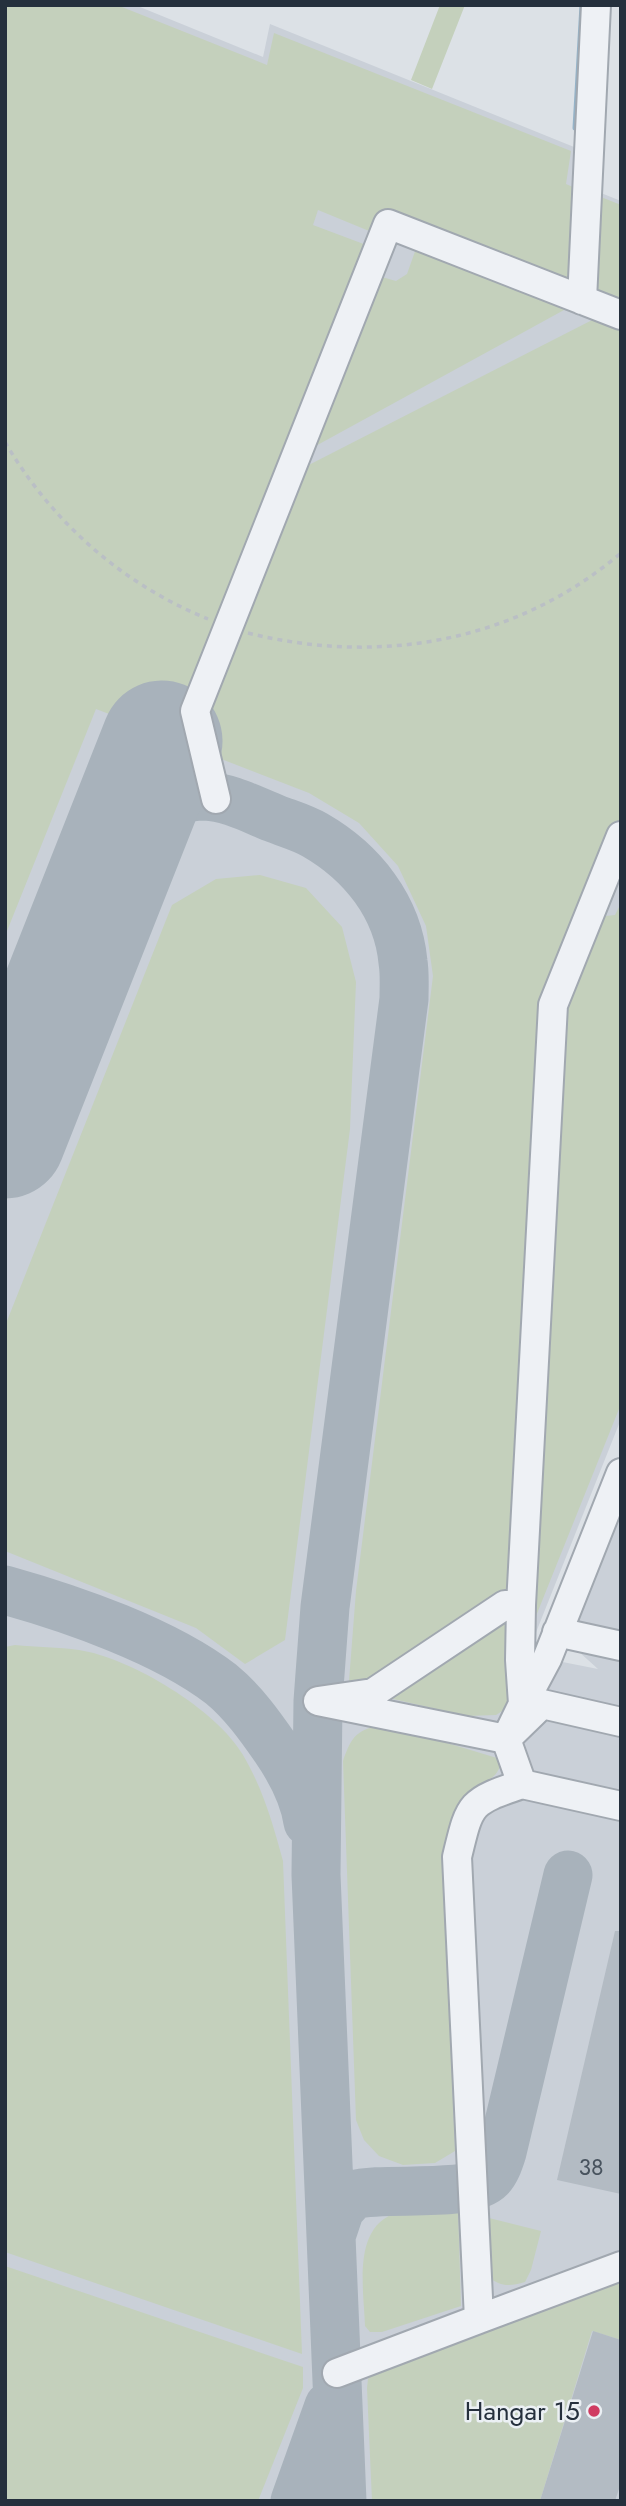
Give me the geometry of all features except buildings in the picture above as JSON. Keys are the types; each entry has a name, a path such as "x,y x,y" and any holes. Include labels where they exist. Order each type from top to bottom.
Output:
{"lane":[{"path":"582,300 596,5"},
{"path":"216,799 195,711 388,223 621,315"},
{"path":"523,1704 520,1660 522,1605 553,1005 621,836"},
{"path":"522,1784 506,1739 547,1659 621,1474"},
{"path":"506,1739 318,1701 373,1693 505,1605 522,1605"},
{"path":"556,1632 621,1646"},
{"path":"506,1739 542,1704 621,1722"},
{"path":"478,2319 457,1857 466,1822 474,1805 493,1794 522,1784 621,1806"},
{"path":"337,2373 621,2266"}],"path":[{"path":"5,442 25,475 73,531 100,556 161,598 228,628 307,645 388,648 467,635 511,619 579,584 621,553"}],"shaded area":[{"path":"5,5 135,5 263,57 270,24 579,149 576,183 621,201 621,1419 527,1655 598,1669 557,1632 621,1473 621,2501 5,2501"}],"green space":[{"path":"5,5 117,5 267,65 274,33 571,151 566,184 582,191 570,276 557,281 374,233 318,210 313,225 369,246 186,708 201,749 96,709 5,936"},
{"path":"440,5 465,5 432,89 411,80"},
{"path":"591,193 621,205 621,303 594,292"},
{"path":"418,243 568,303 564,310 301,454 375,275 396,281 407,274"},
{"path":"600,316 621,324 621,815 544,1006 510,1588 373,1686 359,1688 349,1681 356,1591 433,976 426,926 398,866 359,823 309,793 216,757 202,712 297,471"},
{"path":"260,875 306,888 342,927 356,982 350,1129 285,1640 245,1664 196,1628 5,1551 5,1326 172,905 216,879"},
{"path":"621,903 621,1404 532,1626 561,1006 597,917 615,915"},
{"path":"496,1618 507,1621 512,1705 496,1715 467,1716 380,1696"},
{"path":"15,1645 71,1649 100,1655 123,1663 171,1689 214,1721 231,1738 243,1755 262,1794 283,1861 302,2354 5,2252 5,1647"},
{"path":"384,1724 497,1758 500,1767 492,1778 476,1787 463,1803 451,1828 443,1856 455,2151 435,2163 403,2165 379,2156 364,2140 356,2120 343,1761 349,1745 357,1735"},
{"path":"458,2208 461,2306 382,2332 370,2332 365,2326 363,2277 367,2244 373,2230 384,2219 399,2212"},
{"path":"485,2217 541,2231 531,2270 525,2282 507,2285 491,2279"},
{"path":"5,2266 303,2367 303,2388 258,2501 5,2501"},
{"path":"621,2271 621,2340 592,2331 540,2501 372,2501 367,2388 368,2379 375,2369"}],"waterway":[{"path":"575,128 582,5"}],"taxiway":[{"path":"133,815 177,800 205,796 241,804 315,835 348,859 375,888 394,923 404,967 404,999 325,1607 318,1701 316,1875 342,2501"},
{"path":"5,1590 60,1607 146,1640 198,1668 221,1684 251,1715 282,1757 300,1793 308,1822"},
{"path":"331,2236 340,2209 353,2195 464,2188 479,2184 494,2172 502,2152 568,1875"},
{"path":"295,2501 329,2406"}],"runway":[{"path":"5,1138 162,741"}],"place":[{"name":"Hangar 15","path":"594,2411"}]}
